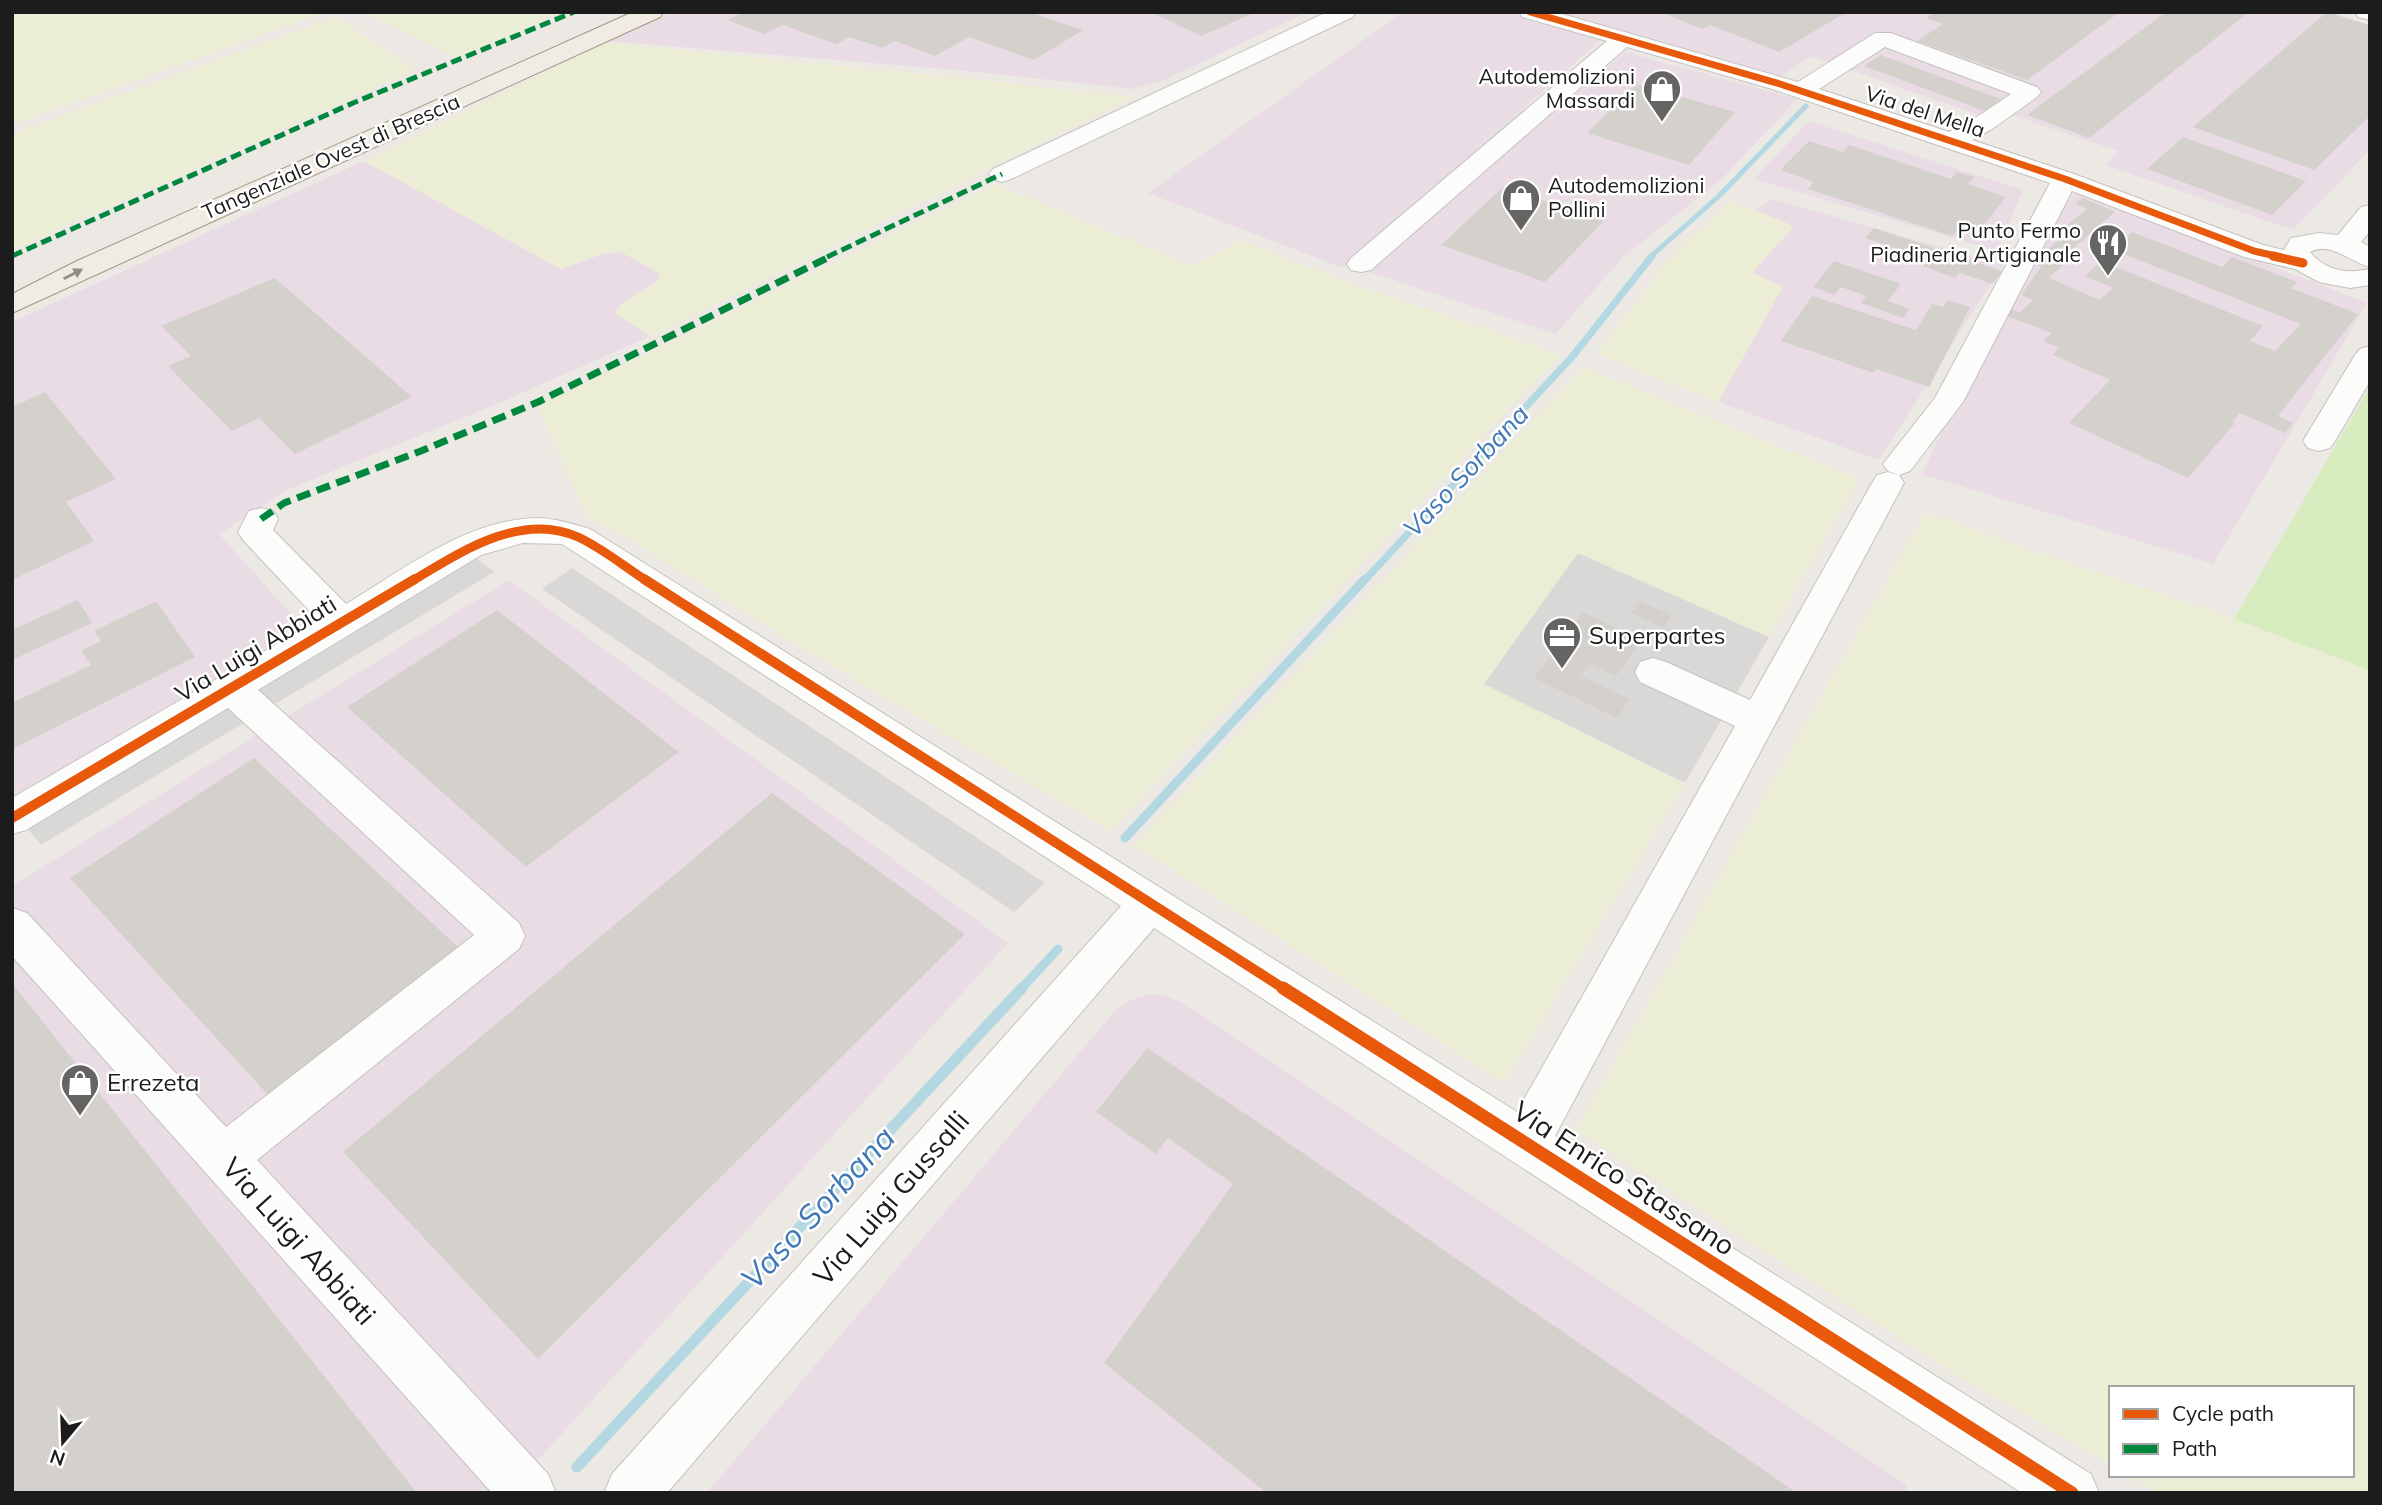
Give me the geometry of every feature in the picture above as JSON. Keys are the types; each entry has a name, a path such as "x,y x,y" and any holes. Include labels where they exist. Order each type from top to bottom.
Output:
{"main road":[{"name":"Tangenziale Ovest di Brescia","path":"12,280 616,12"},
{"name":"Tangenziale Ovest di Brescia","path":"12,304 87,267 652,12"}],"street":[{"path":"1002,174 1345,12"},
{"name":"Via del Mella","path":"1530,12 1800,91 2096,191 2113,178 2302,253"},
{"path":"1800,91 1883,38 2029,92 1983,124 1950,141"},
{"path":"1361,264 1623,39"},
{"path":"1525,1142 1894,474 1948,402 2025,260 2065,179"},
{"path":"2344,245 2370,213"},
{"path":"1412,220 1424,230 1439,233"},
{"path":"2319,240 2344,245 2366,276 2326,275 2302,253 2319,240"},
{"path":"2319,441 2370,355"},
{"path":"261,519 255,532 342,622"},
{"name":"Via Luigi Abbiati","path":"12,818 469,547 527,529"},
{"name":"Via Enrico Stassano","path":"527,529 554,529 578,537 2072,1493"},
{"path":"1653,672 1758,720"},
{"path":"223,1158 504,936 231,688"},
{"name":"Via Luigi Gussalli","path":"631,1493 1150,903"},
{"name":"Via Luigi Abbiati","path":"12,926 529,1493"}],"shaded area":[{"path":"673,12 1307,12 1167,79 1133,89 968,71 608,41"},
{"path":"1403,12 1508,12 1602,39 1343,268 1148,193"},
{"path":"1572,12 2324,12 2370,26 2370,150 2293,230 2105,165 2118,151 1994,109 1986,118 1811,56 1782,76 1566,15"},
{"path":"1625,52 1797,99 1722,179 1623,257 1556,334 1366,271"},
{"path":"1809,121 2023,190 1997,251 1754,179"},
{"path":"364,161 561,269 605,253 621,252 659,273 659,280 623,303 615,313 651,336 499,403 289,489 219,534 291,614 289,631 276,645 12,798 12,322"},
{"path":"2076,191 2367,303 2213,564 1922,474 2012,281"},
{"path":"1772,199 2003,265 1879,460 1718,402 1783,287 1752,273 1793,226 1757,210"},
{"path":"1578,553 1769,637 1685,783 1484,684"},
{"path":"477,558 494,572 41,845 26,827"},
{"path":"572,568 1045,883 1014,912 542,589"},
{"path":"509,580 1008,943 508,1493 12,1493 12,886"},
{"path":"1147,995 1163,995 1183,1003 1907,1485 1905,1493 707,1493 1114,1012 1128,1001"}],"green space":[{"path":"12,12 312,12 316,15 12,125"},
{"path":"363,12 561,12 460,58"},
{"path":"336,17 415,70 12,250 12,134"},
{"path":"607,43 1133,97 651,336 614,313 623,303 659,281 659,273 621,252 605,253 561,269 364,161"},
{"path":"995,184 1191,266 1241,241 1348,282 1560,355 1110,831 805,650 618,532 588,518 538,406"},
{"path":"1730,201 1794,226 1752,273 1783,286 1718,402 1597,354 1665,264"},
{"path":"1583,367 1859,479 1769,637 1578,553 1484,684 1685,783 1504,1083 1134,845"},
{"path":"2370,387 2370,670 2234,619"},
{"path":"1925,513 2234,619 2370,670 2370,1493 2158,1493 2132,1477 2354,1477 2354,1386 2109,1386 2109,1464 1954,1373 1576,1130"}],"building":[{"path":"744,12 1029,12 1083,30 1034,60 969,37 935,56 895,41 882,48 850,37 836,44 783,25 764,34 728,20"},
{"path":"1151,12 1256,12 1201,36"},
{"path":"1660,12 1847,12 1779,52 1710,25 1702,29"},
{"path":"1935,12 2120,12 2027,80 1917,41 1943,24 1926,18"},
{"path":"2166,12 2249,12 2089,138 2027,115"},
{"path":"2327,12 2370,25 2370,116 2314,170 2193,127"},
{"path":"1881,55 2001,99 1985,111 1864,66"},
{"path":"1636,84 1735,112 1689,165 1587,133"},
{"path":"2183,137 2306,181 2272,215 2147,169"},
{"path":"1809,141 1843,152 1849,145 1951,179 1957,172 1974,177 1968,184 2006,197 1975,236 1958,230 1952,236 1808,189 1814,182 1780,170"},
{"path":"1503,187 1604,221 1545,282 1441,245"},
{"path":"2083,198 2115,212 2059,261 2065,263 2049,278 2100,300 2113,288 2085,276 2101,261 2263,326 2250,341 2275,351 2301,324 2113,250 2132,232 2222,267 2232,257 2297,282 2291,288 2358,314 2278,416 2293,423 2285,433 2240,413 2232,422 2235,423 2188,478 2069,423 2110,380 2053,355 2059,348 2043,341 2052,333 2004,315 2011,309 2019,313 2033,300 2021,295 2041,267 2038,266 2050,251 2047,250 2059,240 2050,239 2087,209 2075,204"},
{"path":"1874,228 2002,271 1993,284 1959,273 1955,278 1923,266 1929,260 1865,238"},
{"path":"1834,261 1901,284 1888,301 1910,309 1903,318 1861,303 1866,296 1841,287 1834,295 1813,287"},
{"path":"275,278 412,397 295,454 259,418 232,431 168,366 191,356 161,326"},
{"path":"1812,296 1916,330 1932,304 1943,307 1948,300 1970,307 1929,387 1876,369 1874,373 1781,341"},
{"path":"45,392 116,479 66,502 94,541 12,580 12,407"},
{"path":"78,600 92,623 12,660 12,630"},
{"path":"156,601 195,657 12,749 12,703 91,665 81,651 101,641 94,631"},
{"path":"1639,601 1672,615 1663,628 1631,613"},
{"path":"497,610 679,752 526,867 347,707"},
{"name":"Superpartes","path":"1583,612 1642,640 1616,676 1590,664 1581,676 1630,699 1617,718 1534,678"},
{"path":"254,758 458,947 269,1096 70,878"},
{"path":"772,793 965,934 538,1359 343,1152"},
{"path":"12,983 417,1493 12,1493"},
{"path":"1147,1048 1797,1493 1267,1493 1104,1363 1233,1184 1168,1138 1156,1154 1096,1112"}],"waterway":[{"name":"Vaso Sorbana","path":"1650,257 1719,196 1806,106"},
{"name":"Vaso Sorbana","path":"1364,581 1572,357 1652,256"},
{"name":"Vaso Sorbana","path":"1125,838 1365,579"},
{"name":"Vaso Sorbana","path":"1020,990 1058,949"},
{"name":"Vaso Sorbana","path":"577,1467 1022,988"}],"marked path":[{"path":"12,256 353,103 574,12"},
{"path":"261,519 284,503 421,451 538,402 746,296 1002,174"}],"cycle path":[{"path":"1530,12 1780,84 2065,179 2254,251 2303,263"},
{"path":"12,818 469,547 523,531 548,530 578,537 2072,1493"}],"place":[{"name":"Autodemolizioni Massardi","path":"1662,123"},
{"name":"Autodemolizioni Pollini","path":"1521,232"},
{"name":"Punto Fermo Piadineria Artigianale","path":"2108,277"},
{"name":"Superpartes","path":"1562,670"},
{"name":"Errezeta","path":"80,1117"}]}
